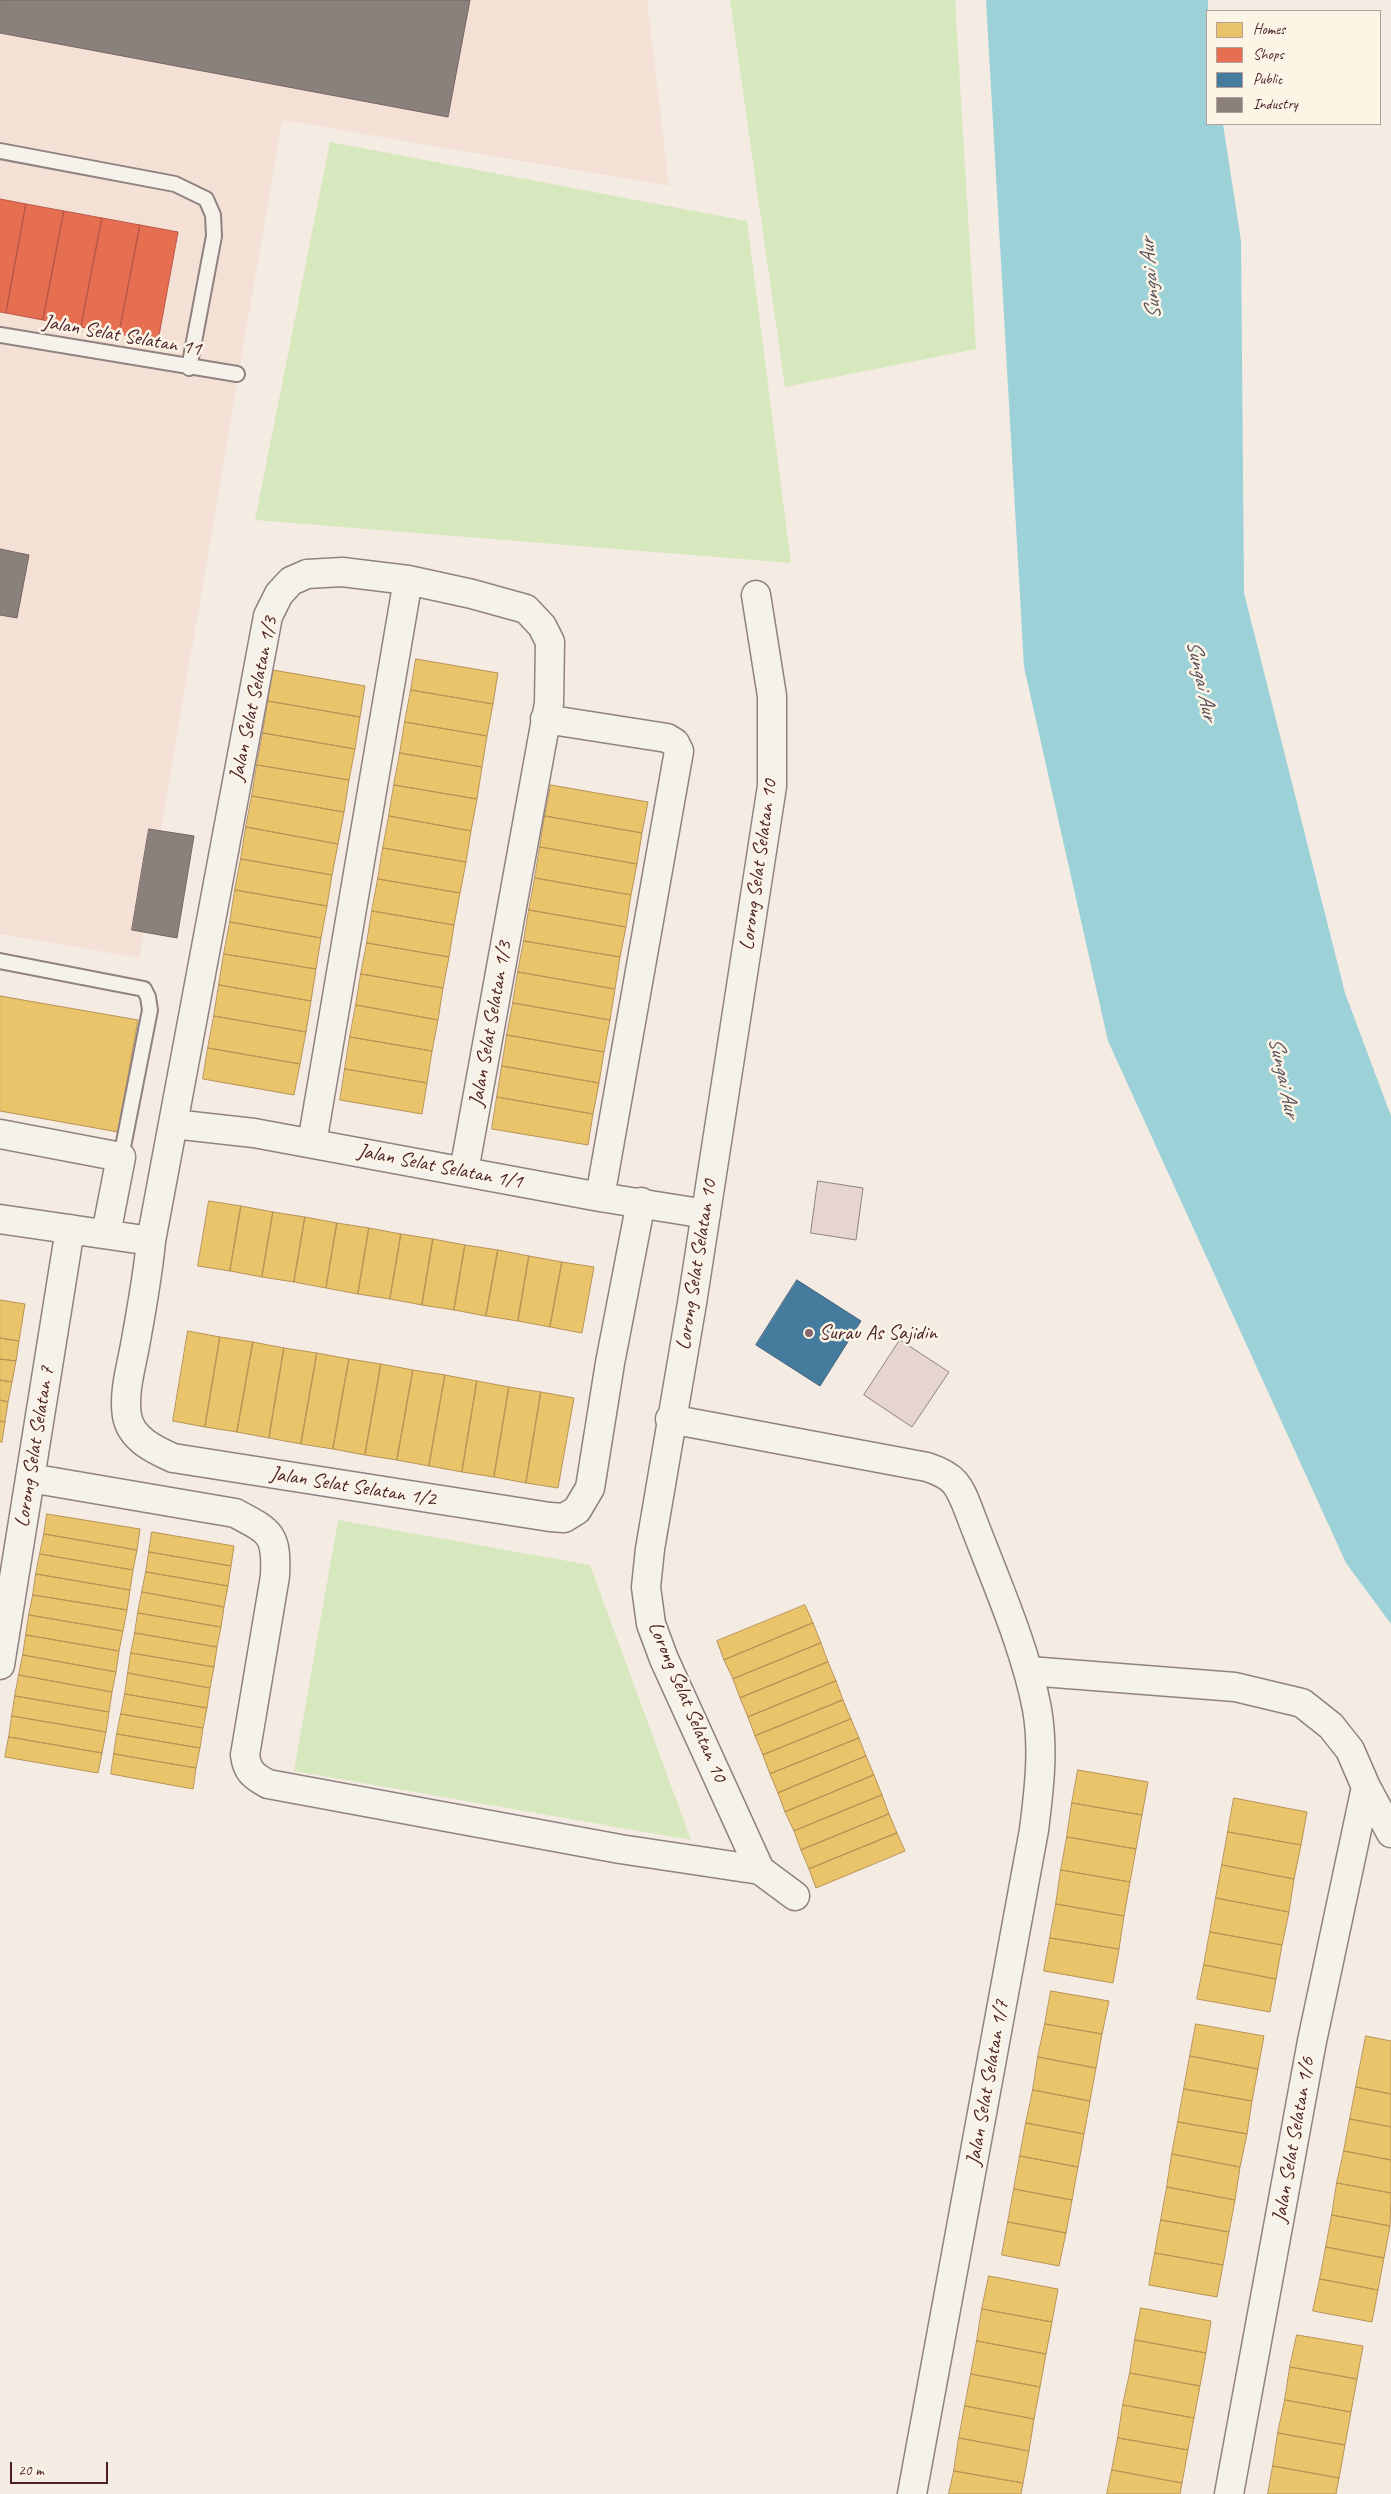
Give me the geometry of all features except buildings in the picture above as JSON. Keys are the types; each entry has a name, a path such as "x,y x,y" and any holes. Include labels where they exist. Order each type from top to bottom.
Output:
{"street":[{"name":"Jalan Selat Selatan 1/3","path":"173,1124 268,616 279,594 291,581 308,574 342,572 408,580 472,594 526,609 542,626 550,642 549,703 464,1170"},
{"path":"312,1143 408,580"},
{"name":"Lorong Selat Selatan 10","path":"756,595 772,696 772,786 706,1214 670,1419 646,1587 651,1624 664,1659 760,1870 795,1896"},
{"path":"545,719 667,738 675,743 679,751 600,1197"},
{"name":"Jalan Selat Selatan 1/1","path":"173,1124 254,1133 464,1170 600,1197 641,1202 706,1214"},
{"name":"Jalan Selat Selatan 1/2","path":"173,1124 128,1388 127,1418 139,1437 150,1448 174,1458 564,1518 577,1510 590,1488 610,1363 641,1202"},
{"path":"0,1134 122,1157 106,1234"},
{"path":"0,1218 152,1241"},
{"name":"Lorong Selat Selatan 7","path":"0,1665 70,1229"},
{"name":"Jalan Selat Selatan 1/7","path":"670,1419 927,1467 942,1472 954,1480 961,1490 1029,1671 1037,1711 1041,1764 1034,1830 912,2494"},
{"path":"30,1478 235,1513 258,1525 271,1536 276,1553 275,1576 245,1755 247,1767 254,1777 268,1784 620,1849 760,1870"},
{"path":"1029,1671 1235,1687 1302,1703 1331,1726 1350,1750 1366,1787 1391,1833"},
{"name":"Jalan Selat Selatan 1/6","path":"1229,2494 1310,2050 1366,1787"}],"lane":[{"path":"0,151 175,184 206,198 213,215 214,236 189,368"},
{"name":"Jalan Selat Selatan 11","path":"0,335 189,368 238,374"},
{"path":"0,961 144,989 148,997 150,1010 122,1157"}],"shaded area":[{"path":"0,0 647,0 669,186 282,120 139,958 0,934"}],"green space":[{"path":"730,0 955,0 976,349 785,387"},
{"path":"330,142 747,221 791,563 255,520"},
{"path":"338,1520 590,1565 691,1840 294,1771"}],"water":[{"name":"Sungai Aur","path":"986,0 1208,0 1208,10 1206,10 1206,125 1223,125 1241,241 1244,593 1345,993 1391,1116 1391,1624 1346,1563 1108,1041 1024,667"}],"place":[{"name":"Surau As Sajidin","path":"809,1333"}]}
